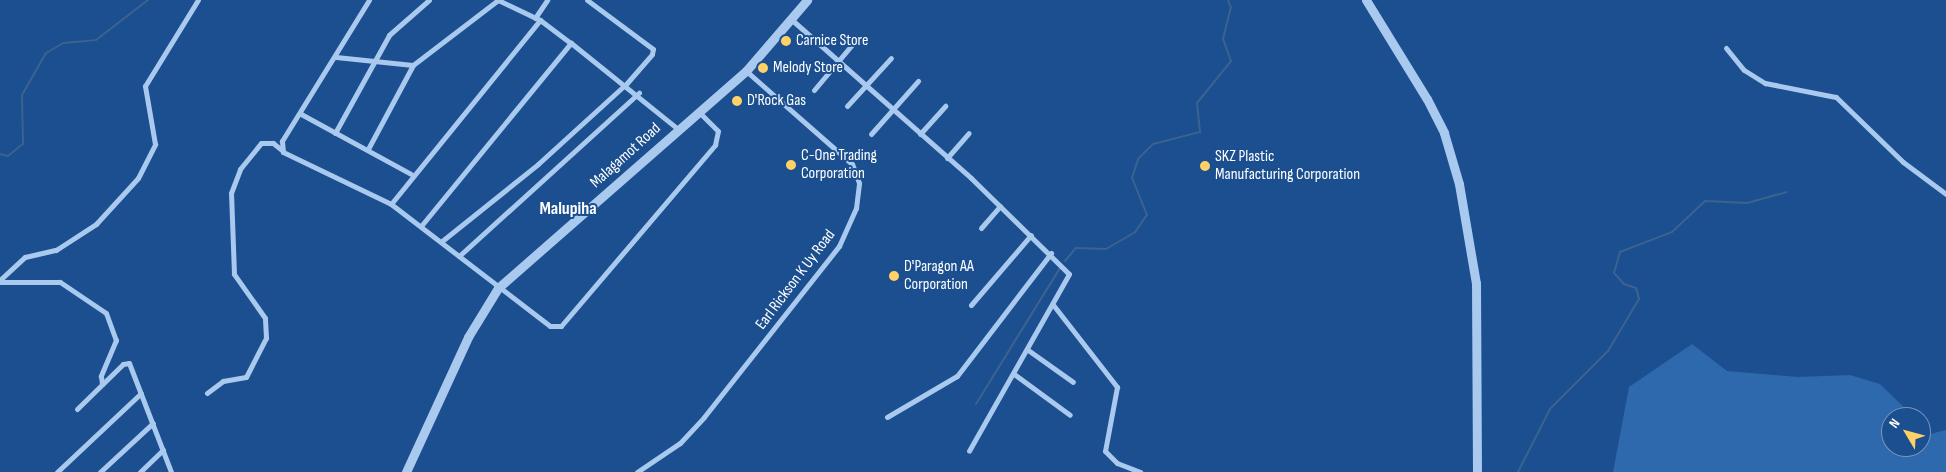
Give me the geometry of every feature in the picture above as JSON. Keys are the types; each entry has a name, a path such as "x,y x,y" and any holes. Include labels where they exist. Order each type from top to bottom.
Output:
{"street":[{"path":"0,281 24,257 56,250 96,224 138,178 155,144 146,86 198,0"},
{"path":"283,152 282,141 369,0"},
{"path":"335,133 373,59 397,26 429,0"},
{"path":"368,149 413,65 498,0 537,19 572,43 628,84 678,129"},
{"path":"391,204 411,174 537,19 547,0"},
{"path":"442,242 628,84 652,50 587,0"},
{"name":"Malagamot Road","path":"406,472 468,337 498,288 746,70 792,20 807,0"},
{"path":"1366,0 1427,99 1444,133 1459,184 1476,283 1477,472"},
{"path":"792,20 837,64 920,134 1000,206 1051,253 1069,274 1054,306 969,451"},
{"path":"814,90 856,40"},
{"path":"421,226 572,43"},
{"path":"1726,48 1744,70 1765,83 1836,97 1903,162 1946,194"},
{"path":"336,56 413,65"},
{"path":"847,106 891,58"},
{"name":"Earl Rickson K Uy Road","path":"637,472 680,443 704,417 839,246 856,208 859,183 852,164 746,70"},
{"path":"871,134 918,81"},
{"path":"459,256 638,93"},
{"path":"920,134 945,106"},
{"path":"207,393 223,381 246,377 266,338 265,318 234,274 231,193 240,168 261,143 273,143 283,152 391,204 543,322 561,326 715,145 718,131 699,112"},
{"path":"300,114 368,149 411,174"},
{"path":"947,158 969,133"},
{"path":"980,228 1000,206"},
{"path":"971,305 1031,235"},
{"path":"887,417 957,376 1051,253"},
{"path":"0,281 60,282 102,310 116,340 101,376 102,384"},
{"path":"1054,306 1117,387 1105,451 1116,463 1140,472"},
{"path":"1028,350 1073,382"},
{"path":"77,409 128,362 171,472"},
{"path":"1014,374 1070,415"},
{"path":"57,472 141,393"},
{"path":"100,472 153,423"},
{"path":"140,472 163,450"}],"shaded area":[{"path":"1692,344 1727,371 1798,377 1850,375 1880,384 1904,407 1881,407 1881,457 1931,457 1931,434 1946,430 1946,472 1613,472 1629,387"}],"waterway":[{"path":"0,154 8,156 23,144 22,95 46,53 63,43 96,40 148,0"},
{"path":"1065,261 1076,248 1106,249 1135,232 1147,215 1132,178 1138,159 1153,144 1200,132 1197,103 1231,61 1223,39 1231,8 1228,0"},
{"path":"1518,472 1550,409 1608,351 1639,299 1636,288 1624,284 1614,273 1620,252 1672,232 1705,201 1747,203 1787,192"},
{"path":"976,404 1060,268"}],"place":[{"name":"Carnice Store","path":"786,41"},
{"name":"Melody Store","path":"763,68"},
{"name":"D'Rock Gas","path":"737,101"},
{"name":"C-One Trading Corporation","path":"791,165"},
{"name":"SKZ Plastic Manufacturing Corporation","path":"1205,166"},
{"name":"D'Paragon AA Corporation","path":"894,276"}],"district":[{"name":"Malupiha","path":"568,209"}]}
